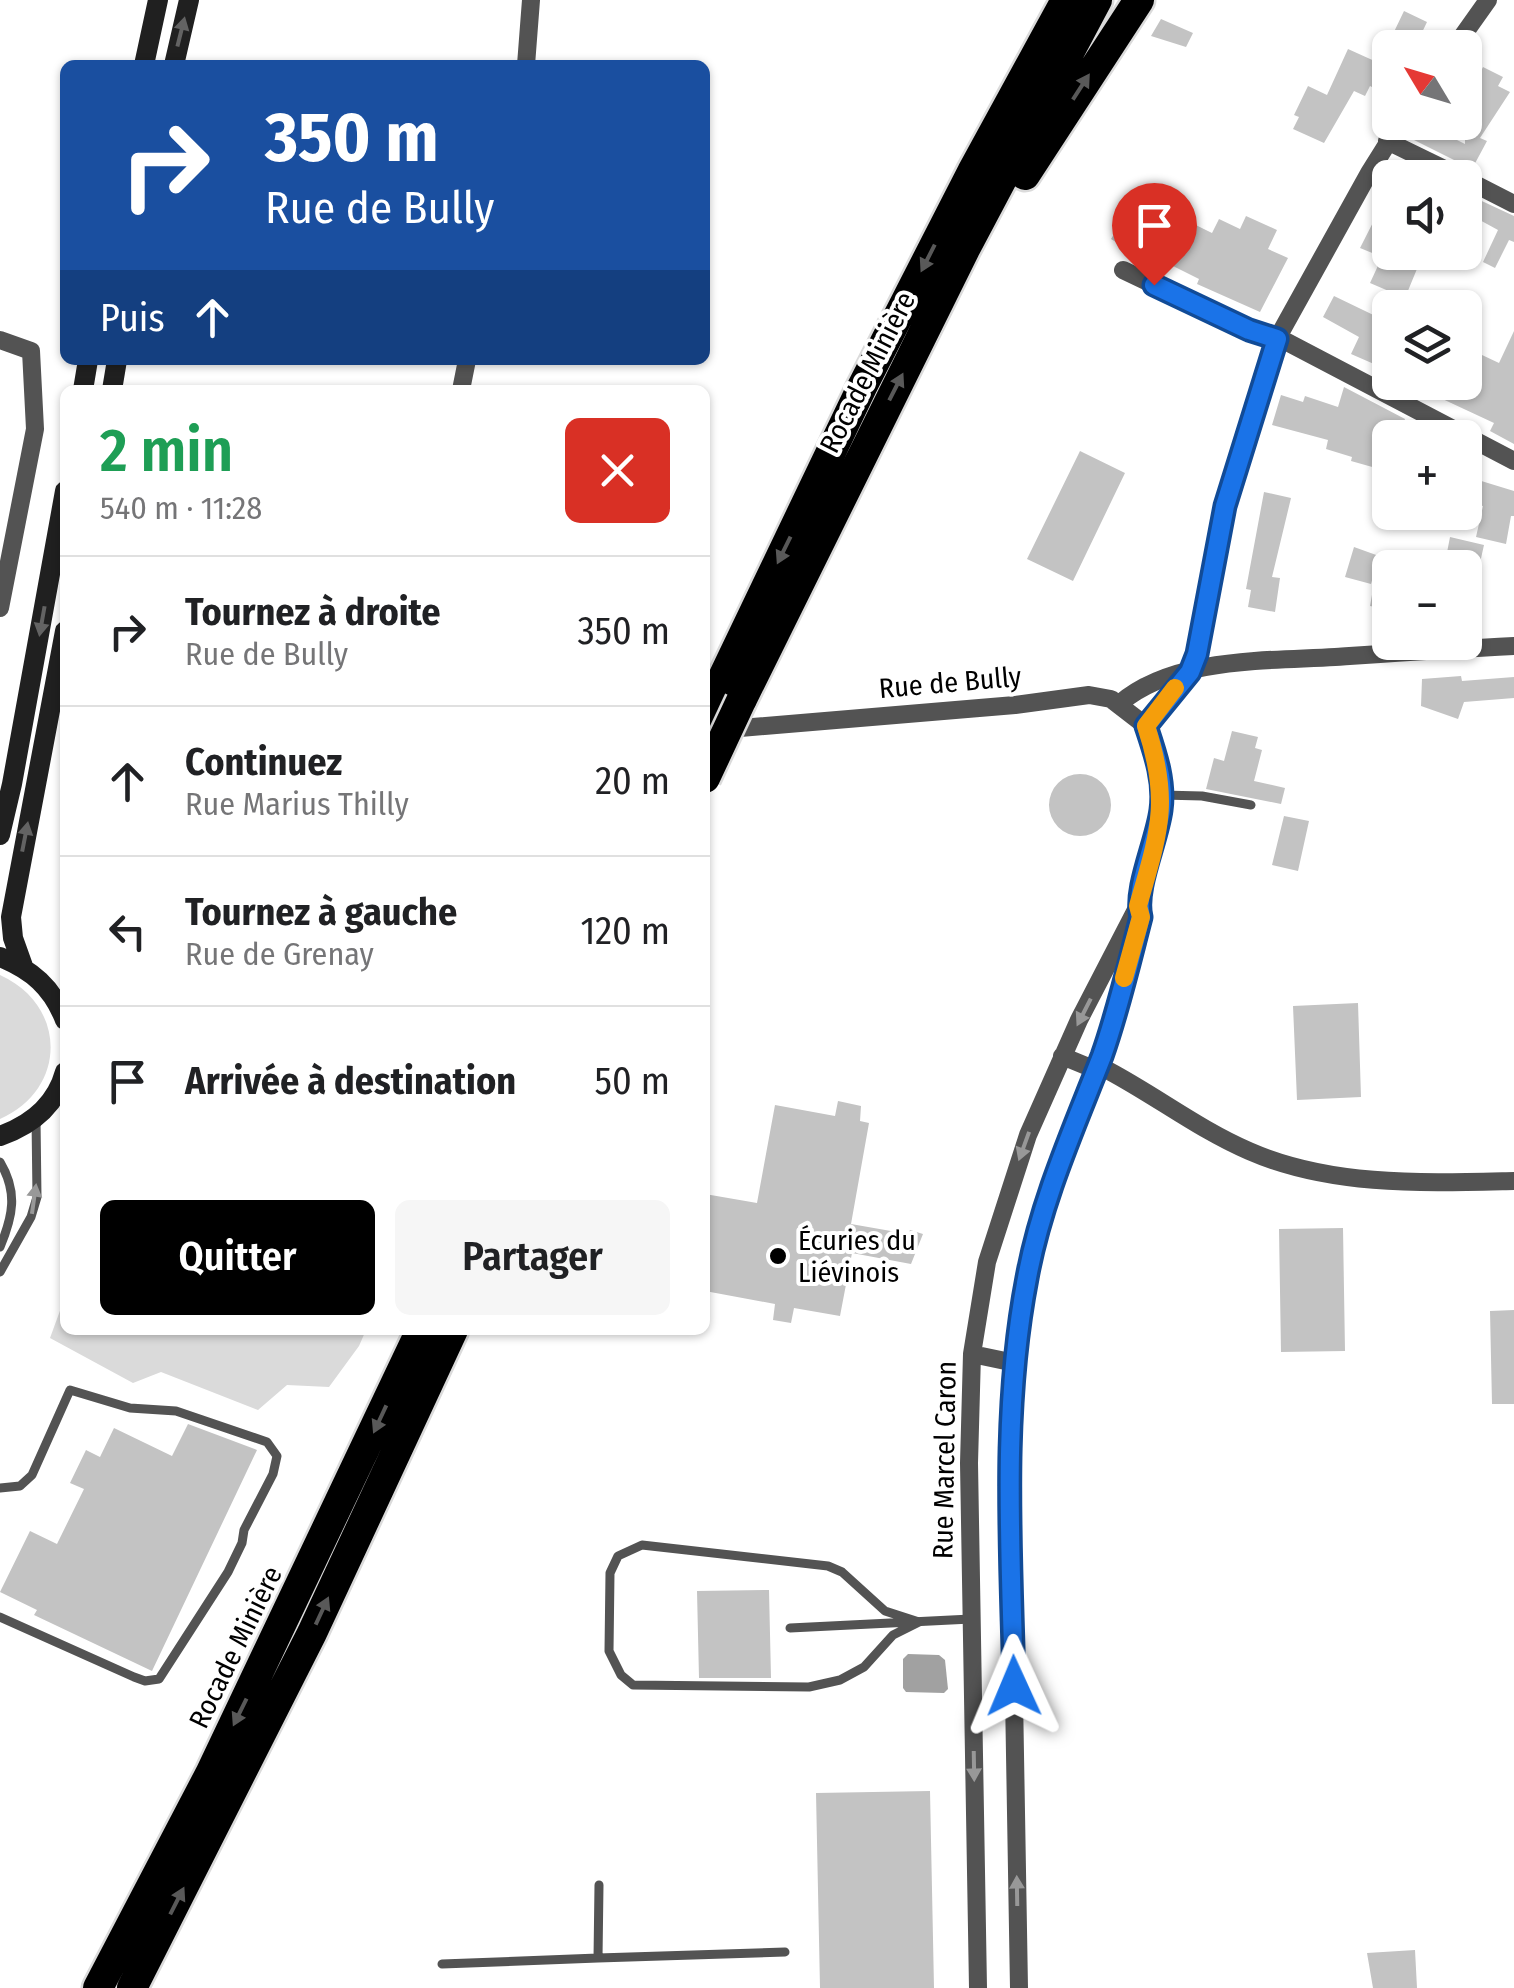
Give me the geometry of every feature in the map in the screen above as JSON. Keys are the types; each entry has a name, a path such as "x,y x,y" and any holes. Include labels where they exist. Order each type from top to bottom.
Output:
{"highway":[{"path":"972,172 1048,0"},
{"name":"Rocade Minière","path":"710,711 862,387 1066,0"},
{"name":"Rocade Minière","path":"710,768 965,249 1098,0"},
{"path":"965,249 991,233 1037,154 1139,0"},
{"name":"Rocade Minière","path":"98,1988 210,1772 419,1335"},
{"path":"132,1988 304,1650 451,1335"}],"main road":[{"path":"145,60 158,0"},
{"path":"175,60 189,0"},
{"path":"0,835 60,519"},
{"path":"23,966 13,938 11,917 60,657"},
{"path":"0,957 23,966 56,988"},
{"path":"0,1136 36,1118 52,1100 60,1083"}],"street":[{"path":"526,60 530,0"},
{"path":"1467,30 1488,0"},
{"path":"1427,160 1388,141 1277,339 1225,506 1200,640 1190,672 1146,726 1119,704 1134,691 1161,678 1190,672 1215,665 1514,646"},
{"path":"1482,187 1514,204"},
{"path":"1123,270 1249,330 1277,339 1514,461"},
{"path":"0,340 31,352 35,429 0,608"},
{"name":"Rue de Bully","path":"710,717 1014,705 1089,695 1119,704"},
{"name":"Rue Marcel Caron","path":"978,1988 968,1463 972,1354 988,1262 1028,1135 1062,1056 1138,906 1153,851 1162,795 1157,760 1146,726"},
{"name":"Rue Marcel Caron","path":"1019,1988 1010,1460 1014,1362 1036,1234 1096,1070 1141,917 1138,906"},
{"path":"1062,1056 1109,1071 1248,1151 1322,1174 1404,1182 1514,1181"},
{"path":"972,1354 1014,1362"}],"lane":[{"path":"1162,795 1202,796 1251,805"},
{"path":"0,1272 31,1217 37,1197 36,1118"},
{"path":"0,1162 8,1175 14,1202 0,1247"},
{"path":"0,1500 3,1488 20,1486 32,1475 70,1390 130,1408 176,1411 267,1442 277,1456 273,1474 228,1572 158,1679 145,1681 0,1617"},
{"path":"642,1544 828,1566 842,1572 885,1611 919,1622 894,1635 864,1668 840,1680 809,1687 633,1685 622,1675 609,1651 610,1573 618,1556 642,1544"},
{"path":"790,1628 972,1619"},
{"path":"598,1958 599,1885"},
{"path":"442,1964 785,1952"}],"shaded area":[{"path":"0,975 22,989 38,1006 51,1047 48,1068 38,1088 22,1105 0,1119"},
{"path":"60,1311 60,1335 364,1335 329,1387 287,1385 258,1410 161,1372 133,1383 50,1338"},
{"path":"908,1654 939,1655 945,1660 948,1689 944,1693 906,1692 903,1659"}],"building":[{"path":"1404,11 1427,22 1423,30 1395,30"},
{"path":"1161,19 1193,33 1186,47 1151,36"},
{"path":"1348,49 1372,60 1372,87 1365,96 1354,91 1324,143 1293,129 1299,117 1294,115 1308,86 1327,95"},
{"path":"1482,69 1503,77 1498,86 1510,92 1482,135"},
{"path":"1414,140 1457,140 1465,144 1465,140 1487,141 1477,160 1454,160"},
{"path":"1131,198 1157,214 1161,208 1212,233 1219,219 1240,229 1246,216 1277,230 1268,249 1288,258 1260,312 1197,284 1199,279 1137,248 1134,253 1111,239"},
{"path":"1482,201 1514,216 1514,242 1509,240 1495,268 1483,262 1498,230 1482,221"},
{"path":"1372,224 1372,253 1360,248"},
{"path":"1376,270 1417,270 1408,290 1386,290 1370,283"},
{"path":"1334,296 1372,314 1372,363 1351,354 1359,337 1323,317"},
{"path":"1514,331 1514,444 1490,431 1494,423 1445,400 1482,400 1482,355 1499,363"},
{"path":"1344,387 1405,419 1372,420 1372,467 1326,449 1328,440 1272,425 1281,395 1303,402 1305,396 1338,407"},
{"path":"1080,451 1125,473 1073,581 1027,559"},
{"path":"1482,481 1514,491 1514,516 1506,544 1476,537 1478,530 1482,530"},
{"path":"1264,492 1291,498 1272,577 1280,578 1275,612 1248,607 1251,590 1246,589"},
{"path":"1450,537 1484,545 1482,554 1482,550 1447,550"},
{"path":"1354,547 1372,553 1371,584 1345,577"},
{"path":"1461,676 1462,681 1514,677 1514,698 1464,702 1458,719 1421,706 1422,679"},
{"path":"1232,731 1258,737 1255,748 1262,750 1254,781 1285,788 1281,804 1206,789 1214,758 1224,761"},
{"path":"1080,774 1102,783 1111,805 1102,827 1080,836 1058,827 1049,805 1058,783"},
{"path":"1284,816 1309,821 1298,871 1272,865"},
{"path":"1358,1003 1361,1097 1297,1100 1293,1006"},
{"path":"838,1101 861,1106 860,1121 869,1123 851,1224 923,1234 911,1264 852,1253 840,1316 794,1308 791,1323 773,1320 775,1304 710,1292 710,1195 757,1203 775,1105 835,1116"},
{"path":"1343,1228 1345,1351 1281,1352 1279,1229"},
{"path":"1514,1310 1514,1404 1492,1404 1490,1311"},
{"path":"188,1424 257,1450 152,1671 34,1615 37,1610 0,1592 30,1531 57,1544 84,1489 70,1483 86,1450 100,1457 114,1428 172,1456"},
{"path":"769,1590 771,1678 699,1678 697,1591"},
{"path":"930,1791 934,1988 820,1988 816,1793"},
{"path":"1415,1950 1417,1988 1373,1988 1367,1953"}],"slow traffic":[{"path":"1124,978 1141,917 1138,906 1162,809 1160,775 1146,726 1175,688"}],"place":[{"name":"Écuries du Liévinois","path":"778,1256"}],"route":[{"path":"1014,1686 1010,1460 1014,1362 1027,1277 1048,1196 1103,1052 1141,917 1138,906 1162,809 1160,775 1146,726 1190,672 1197,654 1225,506 1277,339 1267,338 1154,285"}]}
